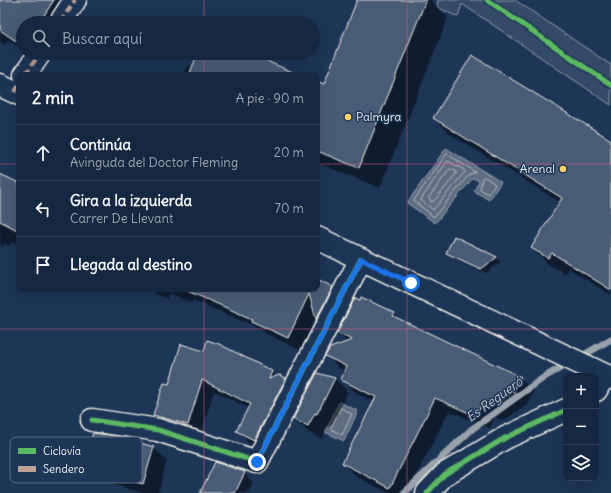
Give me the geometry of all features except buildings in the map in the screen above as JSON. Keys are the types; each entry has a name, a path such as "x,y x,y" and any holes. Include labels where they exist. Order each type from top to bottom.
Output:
{"street":[{"path":"65,16 75,0"},
{"path":"26,72 35,60"},
{"path":"320,239 558,354 590,373"},
{"path":"92,420 158,430 257,462 361,259"},
{"path":"427,493 445,474 499,442 563,411"}],"shaded area":[{"path":"438,0 515,0 611,65 611,105 462,4 458,17 437,7"}],"water":[{"path":"446,148 501,182 489,200 474,191 479,181 473,178 435,223 407,203"},
{"path":"339,402 358,411 344,441 325,432"}],"waterway":[{"name":"Es Regueró","path":"579,358 611,339"},
{"name":"Es Regueró","path":"404,493 472,429 546,376 570,363"}],"marked path":[{"path":"65,16 75,0"},
{"path":"27,72 35,60"}],"cycle path":[{"path":"487,0 611,85"},
{"path":"92,420 158,430 257,462 361,259"},
{"path":"427,493 445,474 505,438 563,411"}],"place":[{"name":"Palmyra","path":"348,117"},
{"name":"Arenal","path":"563,169"}],"route":[{"path":"257,462 361,259 411,283"}]}
